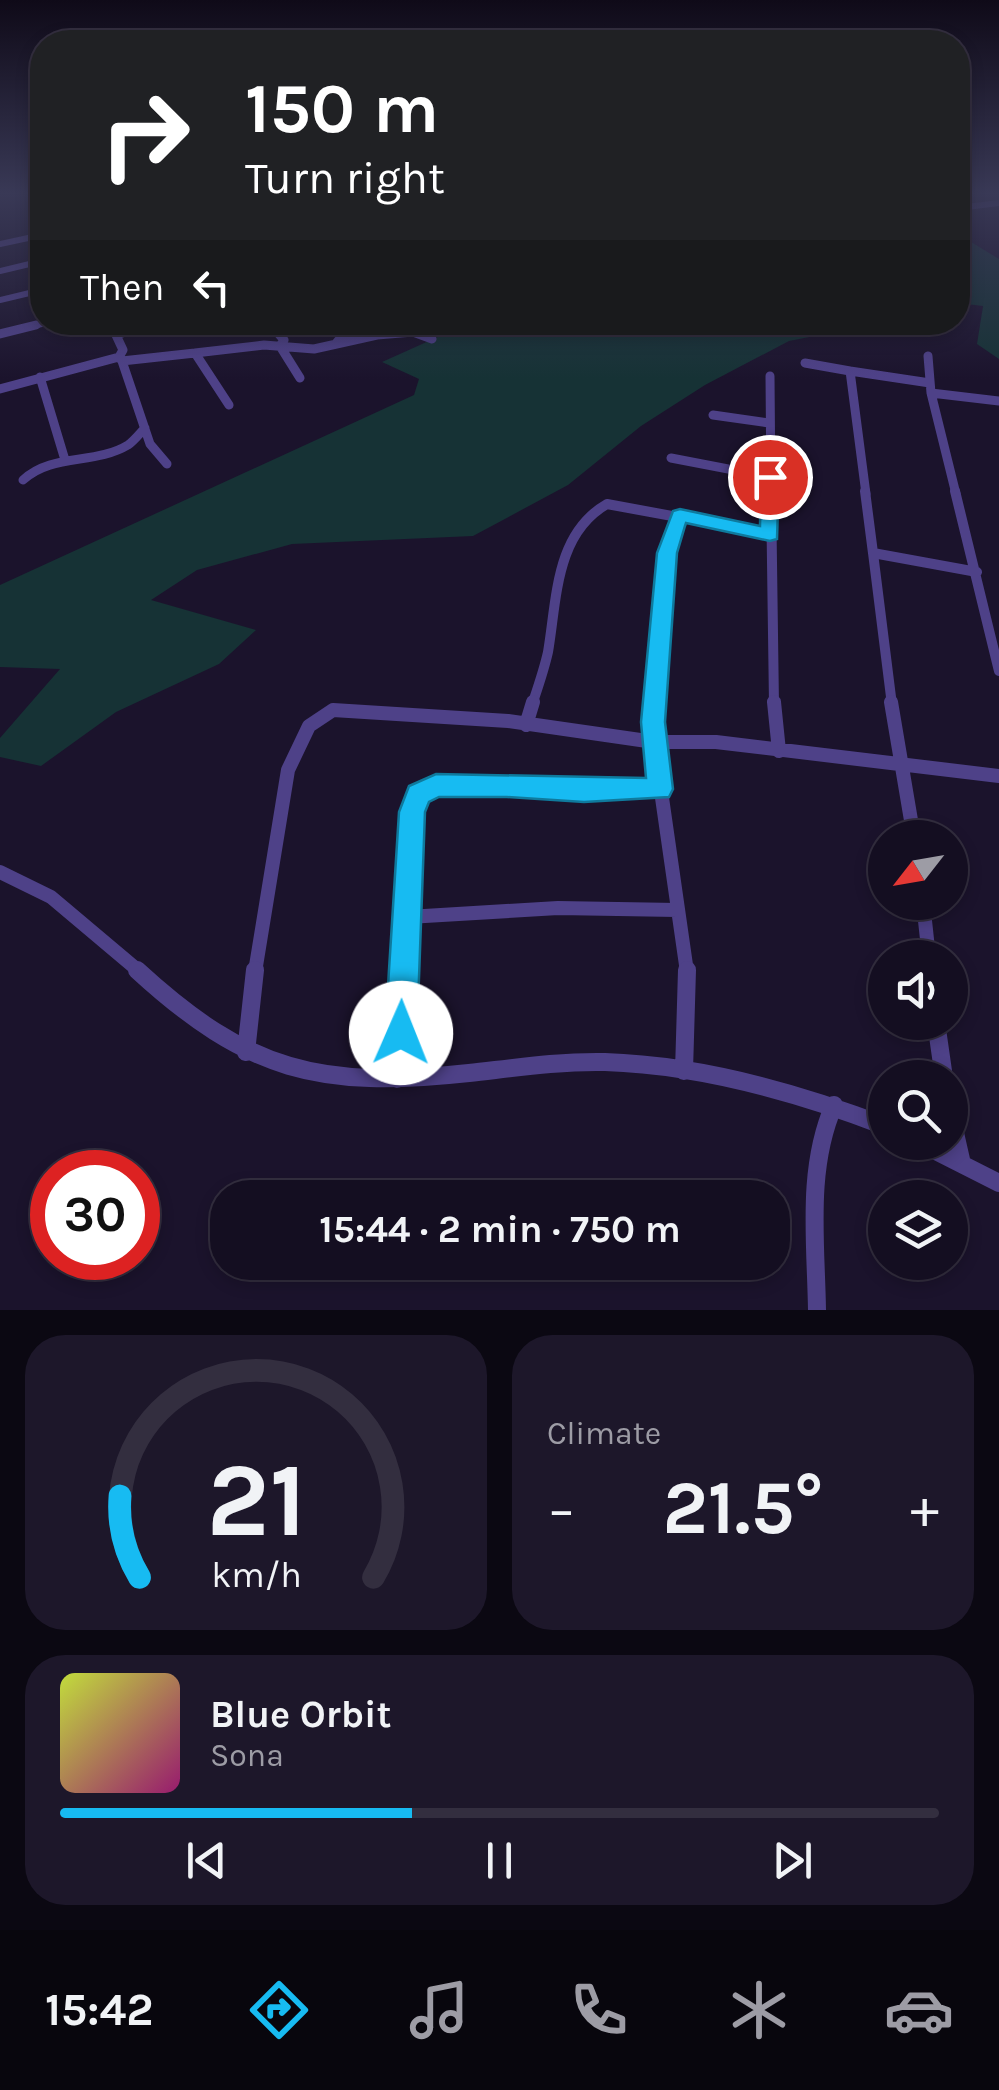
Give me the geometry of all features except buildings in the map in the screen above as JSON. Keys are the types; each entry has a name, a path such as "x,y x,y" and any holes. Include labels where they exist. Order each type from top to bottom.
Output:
{"street":[{"path":"0,271 30,265"},
{"path":"0,300 30,293"},
{"path":"0,334 30,327"},
{"path":"116,335 123,350 120,359 150,444 168,464"},
{"path":"280,335 284,340 280,346"},
{"path":"334,345 345,335"},
{"path":"0,389 120,359 280,346 314,350 395,335"},
{"path":"421,335 432,339"},
{"path":"280,346 300,378"},
{"path":"195,353 229,404"},
{"path":"928,356 931,388 999,671"},
{"path":"805,363 999,401"},
{"path":"850,371 896,740 911,820"},
{"path":"770,376 772,687 779,751"},
{"path":"40,377 65,460"},
{"path":"712,416 769,422"},
{"path":"23,480 29,473 65,460 72,462 128,444 145,428"},
{"path":"671,458 770,477"},
{"path":"526,725 548,651 568,543 592,511 607,504 770,534"},
{"path":"680,516 667,553 654,742 687,963 684,1071"},
{"path":"873,553 978,572"},
{"path":"246,1052 246,1022 288,770 304,734 316,719 333,710 526,725 654,742 716,742 999,776"},
{"path":"397,1079 412,812 418,794 428,787 660,789"},
{"path":"0,872 45,894 114,946 204,1030 246,1052 300,1071 397,1079 608,1062 684,1071 834,1105 868,1119"},
{"path":"408,917 558,908 677,910"},
{"path":"818,1310 814,1260 821,1137 834,1105"},
{"path":"954,1160 999,1183"},
{"path":"961,1160 962,1164"}],"green space":[{"path":"970,256 999,259 999,359 977,344 983,306 970,304"},
{"path":"442,335 820,335 789,341 705,385 641,426 568,485 473,536 292,544 197,570 151,600 256,630 219,664 116,712 41,766 0,757 0,738 60,669 0,667 0,585 414,395 419,379 382,362"}],"route":[{"path":"401,1033 412,812 418,794 436,786 507,785 584,791 660,789 653,722 667,553 675,526 680,516 770,534 770,477"}]}
